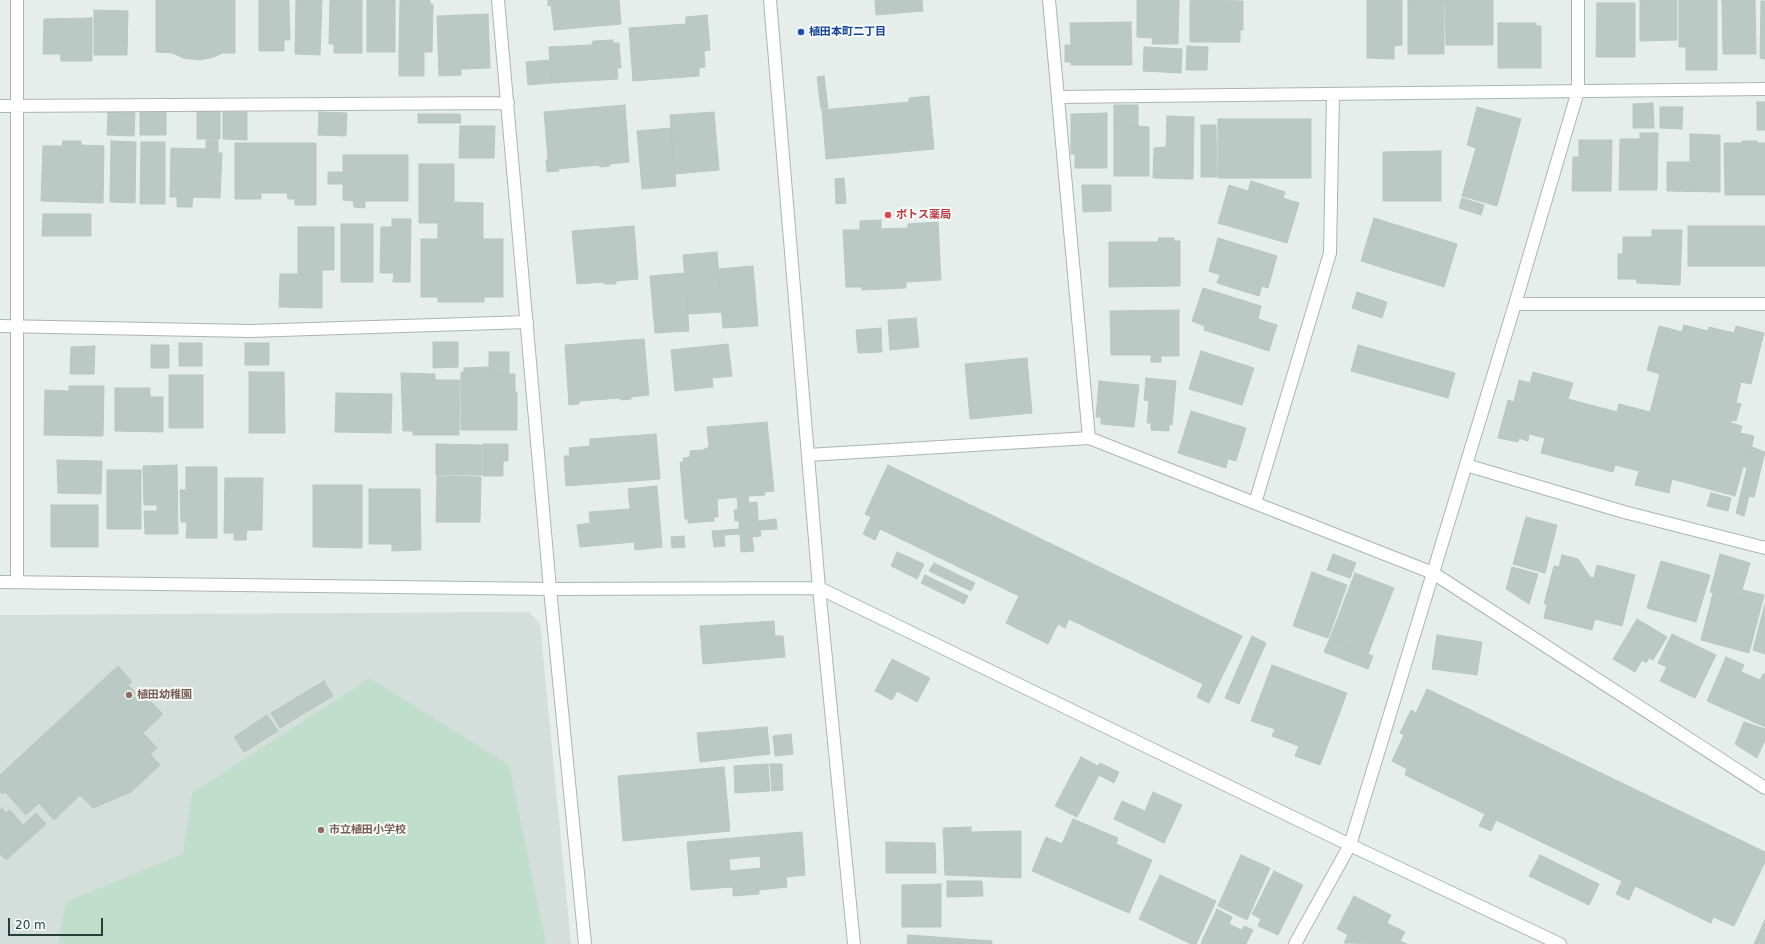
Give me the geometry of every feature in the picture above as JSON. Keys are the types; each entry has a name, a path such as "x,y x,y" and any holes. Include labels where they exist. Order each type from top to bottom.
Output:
{"street":[{"path":"17,0 17,582"},
{"path":"498,0 550,589 585,944"},
{"path":"770,0 819,588 854,944"},
{"path":"1049,0 1089,438"},
{"path":"1295,944 1350,845 1516,304 1578,91 1578,0"},
{"path":"1058,97 1765,89"},
{"path":"1255,503 1330,253 1333,94"},
{"path":"0,106 508,103"},
{"path":"1516,304 1765,304"},
{"path":"0,326 250,331 527,322"},
{"path":"808,455 1089,438 1433,574 1765,788"},
{"path":"1466,465 1624,512 1765,548"},
{"path":"0,582 550,589 819,588 1350,845 1560,944"}],"shaded area":[{"name":"市立植田小学校","path":"529,612 540,624 571,944 0,944 0,615"}],"green space":[{"name":"市立植田小学校","path":"370,678 509,765 546,944 65,944 58,942 66,902 183,854 192,793"}],"building":[{"path":"156,0 235,0 235,53 222,53 214,57 200,60 183,58 173,53 156,52"},
{"path":"259,0 289,0 290,40 284,40 284,51 259,51"},
{"path":"296,0 322,0 320,55 295,54"},
{"path":"330,0 362,0 362,53 334,53 334,44 329,44"},
{"path":"367,0 395,0 395,52 367,52"},
{"path":"400,0 430,0 430,4 433,4 432,52 399,52"},
{"path":"548,0 619,0 621,24 554,30 551,5 548,6"},
{"path":"875,0 922,0 923,11 876,15"},
{"path":"1137,0 1179,0 1178,44 1152,44 1153,38 1137,37"},
{"path":"1367,0 1402,0 1402,45 1394,46 1394,59 1367,58"},
{"path":"1408,0 1444,0 1444,54 1408,54"},
{"path":"1445,0 1493,0 1493,45 1446,45"},
{"path":"1640,0 1677,0 1677,40 1640,41"},
{"path":"1679,0 1717,0 1717,47 1679,47"},
{"path":"1722,0 1755,0 1756,54 1723,54"},
{"path":"1190,1 1243,1 1243,30 1240,30 1240,42 1190,42"},
{"path":"1761,1 1765,1 1765,59 1760,58"},
{"path":"1597,3 1635,3 1635,57 1596,57"},
{"path":"94,10 128,11 127,55 94,55"},
{"path":"488,14 490,68 461,69 461,75 439,76 437,16"},
{"path":"707,15 710,50 704,51 705,67 699,68 699,76 633,81 629,28 686,24 686,17"},
{"path":"92,18 92,61 61,61 60,54 43,54 44,19"},
{"path":"1131,22 1132,65 1071,65 1071,62 1065,62 1065,45 1071,45 1070,23"},
{"path":"1498,23 1536,23 1536,26 1541,26 1541,68 1498,68"},
{"path":"613,40 613,43 619,43 621,68 617,68 618,79 551,83 549,47 592,45 593,41"},
{"path":"1187,46 1208,47 1207,70 1186,70"},
{"path":"1144,47 1182,49 1181,73 1143,71"},
{"path":"1686,47 1717,47 1717,70 1686,70"},
{"path":"399,52 424,52 424,76 399,76"},
{"path":"550,60 551,83 528,85 526,62"},
{"path":"824,76 828,108 821,109 817,77"},
{"path":"929,96 934,149 826,159 822,110 909,102 909,98"},
{"path":"1757,102 1765,102 1765,130 1757,130"},
{"path":"1653,103 1654,128 1633,128 1633,104"},
{"path":"625,105 629,162 610,164 610,166 600,167 599,165 558,169 559,171 547,172 546,160 548,160 544,112"},
{"path":"1114,105 1138,105 1138,126 1114,127"},
{"path":"1477,107 1521,119 1497,206 1462,196 1476,148 1467,145"},
{"path":"1660,107 1683,107 1682,129 1660,128"},
{"path":"108,111 135,111 134,136 107,135"},
{"path":"140,111 166,111 166,135 140,135"},
{"path":"197,111 220,111 220,139 197,139"},
{"path":"223,112 247,112 247,140 223,139"},
{"path":"319,112 347,113 346,136 318,135"},
{"path":"714,112 719,170 675,174 670,115"},
{"path":"1107,113 1107,168 1075,168 1075,154 1071,154 1071,114"},
{"path":"418,114 460,114 461,123 418,123"},
{"path":"1167,116 1194,117 1193,179 1153,178 1154,148 1166,147"},
{"path":"1218,119 1311,119 1311,178 1218,178"},
{"path":"1201,125 1216,125 1217,177 1201,177"},
{"path":"460,126 495,126 494,158 459,158"},
{"path":"1114,127 1149,127 1149,176 1114,176"},
{"path":"671,128 676,186 642,189 637,131"},
{"path":"1640,133 1658,133 1657,190 1619,190 1620,139 1640,139"},
{"path":"1690,134 1720,135 1720,192 1667,191 1667,162 1690,162"},
{"path":"206,140 218,140 218,153 222,153 220,198 193,197 192,207 177,207 177,197 170,197 171,148 206,149"},
{"path":"1579,140 1612,140 1611,191 1572,191 1573,157 1579,157"},
{"path":"63,141 81,141 81,145 104,146 103,203 41,201 43,146 62,146"},
{"path":"111,141 136,142 135,203 110,202"},
{"path":"1742,141 1757,141 1758,143 1765,143 1765,195 1725,195 1724,143 1742,143"},
{"path":"141,142 165,142 165,204 140,204"},
{"path":"235,143 316,143 316,205 295,205 295,199 288,199 287,193 261,193 261,199 235,199"},
{"path":"1441,151 1441,201 1383,201 1383,152"},
{"path":"343,155 408,155 408,201 365,201 365,208 354,207 353,201 343,200 343,184 328,184 328,172 343,172"},
{"path":"419,164 454,164 454,202 483,203 483,239 503,239 503,297 484,297 484,302 438,302 438,297 421,297 421,239 438,239 438,223 419,223"},
{"path":"844,178 846,203 836,204 835,179"},
{"path":"1251,181 1285,192 1283,198 1299,203 1287,243 1218,223 1229,185 1248,191"},
{"path":"1082,185 1111,185 1111,211 1083,212"},
{"path":"1462,198 1484,205 1481,215 1459,208"},
{"path":"43,214 91,214 91,236 42,236"},
{"path":"1374,218 1457,244 1444,287 1361,261"},
{"path":"392,219 411,219 410,282 393,282 394,273 380,273 381,227 392,227"},
{"path":"881,220 881,229 908,228 908,224 938,222 941,280 906,282 906,288 862,290 862,287 846,287 843,230 860,230 860,221"},
{"path":"341,224 373,224 373,282 341,282"},
{"path":"634,226 638,279 616,281 616,284 604,284 604,282 577,284 572,231"},
{"path":"1688,226 1765,226 1765,266 1688,266"},
{"path":"298,227 334,227 334,270 322,270 322,274 298,274"},
{"path":"1652,230 1682,230 1680,285 1637,283 1636,279 1618,279 1618,254 1623,254 1623,237 1652,237"},
{"path":"1159,238 1174,238 1174,241 1180,241 1180,286 1109,287 1109,242 1158,242"},
{"path":"1218,238 1277,256 1268,288 1262,286 1259,296 1217,283 1220,275 1209,271"},
{"path":"717,252 722,312 688,314 683,255"},
{"path":"753,266 758,326 723,328 718,269"},
{"path":"685,273 689,331 655,333 650,276"},
{"path":"280,274 322,274 322,308 279,307"},
{"path":"1203,288 1261,306 1258,319 1277,325 1269,351 1204,330 1205,326 1192,321"},
{"path":"1357,292 1387,302 1382,318 1352,308"},
{"path":"1179,310 1179,356 1161,356 1161,362 1151,362 1151,355 1111,355 1110,311"},
{"path":"916,318 919,347 890,350 888,320"},
{"path":"1684,325 1708,331 1709,327 1734,333 1736,326 1764,333 1751,384 1741,382 1736,403 1741,404 1736,421 1732,420 1731,423 1742,426 1740,433 1754,436 1747,467 1743,467 1735,496 1672,479 1669,493 1635,485 1639,471 1615,465 1613,472 1541,453 1545,438 1529,434 1528,441 1519,438 1518,442 1498,438 1508,400 1514,402 1519,380 1530,383 1533,372 1573,383 1568,399 1617,412 1619,404 1650,412 1660,374 1647,370 1659,326 1682,332"},
{"path":"881,328 882,352 858,353 856,330"},
{"path":"644,339 649,395 620,400 620,398 579,401 579,404 569,405 565,345"},
{"path":"433,342 458,342 458,367 433,368"},
{"path":"179,343 202,343 202,366 179,366"},
{"path":"245,343 269,343 269,365 245,365"},
{"path":"728,344 732,376 712,378 713,387 675,391 671,350"},
{"path":"151,345 169,345 169,368 151,368"},
{"path":"1358,345 1455,373 1448,398 1351,371"},
{"path":"95,346 94,374 70,374 71,347"},
{"path":"1201,351 1254,368 1242,405 1189,389"},
{"path":"489,352 509,352 509,374 489,374"},
{"path":"1027,358 1032,413 970,419 965,364"},
{"path":"489,367 489,374 515,374 515,392 517,392 517,430 461,430 461,372 464,372 464,368"},
{"path":"249,372 284,372 285,433 249,433"},
{"path":"401,373 435,374 435,380 460,380 459,435 413,435 413,431 403,431"},
{"path":"169,375 203,375 203,428 169,428"},
{"path":"1146,378 1176,381 1172,425 1169,424 1169,431 1151,430 1151,423 1147,423 1149,401 1144,400"},
{"path":"1099,381 1139,385 1134,427 1101,424 1101,417 1096,417"},
{"path":"69,386 104,386 103,436 44,435 45,390 69,391"},
{"path":"115,388 150,388 150,397 163,397 163,432 115,431"},
{"path":"336,393 392,394 391,433 335,432"},
{"path":"1191,411 1246,428 1236,461 1228,459 1226,468 1178,453"},
{"path":"767,422 774,491 764,492 765,495 748,496 749,503 757,502 758,519 735,521 734,510 738,509 737,497 717,499 718,517 714,517 714,521 688,523 688,519 685,519 680,462 684,462 683,458 690,457 690,451 703,450 709,447 707,427"},
{"path":"656,434 660,479 566,486 564,456 570,456 569,448 590,446 590,439"},
{"path":"436,444 482,445 482,475 436,475"},
{"path":"483,444 508,444 508,461 503,461 503,476 483,476"},
{"path":"1752,447 1765,452 1754,497 1749,496 1744,516 1736,513"},
{"path":"57,460 102,461 101,494 58,493"},
{"path":"177,465 178,534 145,534 144,511 157,511 157,505 144,505 143,466"},
{"path":"888,465 1242,636 1209,703 1197,697 1203,684 1069,619 1065,628 1058,624 1048,644 1006,623 1019,596 880,529 875,540 863,534 871,517 865,514"},
{"path":"186,467 217,467 217,538 186,538 187,522 181,522 180,490 186,490"},
{"path":"107,470 141,470 141,529 107,529"},
{"path":"437,476 481,477 480,522 436,522"},
{"path":"225,478 263,478 262,530 247,530 246,540 234,540 234,533 224,533"},
{"path":"313,485 362,485 362,548 313,547"},
{"path":"657,486 662,547 635,550 634,542 580,547 577,525 590,523 589,512 630,509 628,489"},
{"path":"369,489 420,489 421,550 392,551 392,544 369,544"},
{"path":"1711,493 1731,498 1728,511 1707,506"},
{"path":"51,505 98,505 98,547 51,547"},
{"path":"1526,517 1557,525 1545,573 1513,564"},
{"path":"758,519 758,521 776,519 777,529 760,530 761,536 752,537 754,551 741,552 740,534 724,535 725,546 714,547 712,531 739,529 739,521"},
{"path":"684,536 685,547 672,548 671,537"},
{"path":"897,552 924,564 917,579 891,566"},
{"path":"1333,554 1356,563 1350,578 1327,570"},
{"path":"1720,554 1750,563 1739,600 1710,592"},
{"path":"1562,555 1578,559 1590,577 1594,578 1597,565 1635,575 1622,626 1595,619 1592,630 1544,618 1547,604 1544,604 1554,566 1559,567"},
{"path":"1661,561 1710,575 1696,622 1647,608"},
{"path":"934,563 975,583 971,591 929,571"},
{"path":"1512,567 1538,574 1529,604 1506,589"},
{"path":"1312,572 1347,585 1328,638 1293,626"},
{"path":"1355,573 1394,588 1368,654 1330,638"},
{"path":"925,575 968,596 964,604 921,583"},
{"path":"1743,590 1764,595 1749,653 1701,640 1713,593 1740,600"},
{"path":"1765,604 1765,654 1753,650"},
{"path":"1637,619 1667,637 1653,660 1649,658 1646,663 1642,660 1635,672 1613,659"},
{"path":"774,621 775,636 783,636 785,657 703,664 700,626"},
{"path":"1672,634 1716,655 1695,698 1660,681 1667,667 1658,663"},
{"path":"1437,635 1482,642 1477,675 1432,669"},
{"path":"1252,636 1266,643 1239,704 1225,698"},
{"path":"1330,638 1373,656 1368,669 1324,652"},
{"path":"1726,657 1744,665 1741,672 1760,680 1763,674 1765,674 1765,727 1707,701"},
{"path":"892,659 930,678 917,702 897,691 892,700 875,691"},
{"path":"1272,665 1347,693 1320,765 1295,756 1299,746 1272,736 1275,729 1251,721"},
{"path":"118,666 132,682 128,685 144,701 147,698 163,714 143,733 157,748 150,754 160,765 131,792 93,808 80,795 54,820 39,803 26,815 5,792 2,794 0,791 0,775"},
{"path":"324,681 333,696 280,728 271,713"},
{"path":"1427,689 1765,852 1765,862 1734,926 1713,917 1711,923 1635,886 1629,900 1616,894 1622,881 1496,820 1491,831 1479,826 1485,814 1405,775 1407,769 1392,761 1404,735 1400,733 1411,710 1416,713"},
{"path":"267,715 278,731 244,752 234,737"},
{"path":"1744,722 1765,729 1765,740 1757,758 1735,744"},
{"path":"767,727 770,754 700,762 697,733"},
{"path":"791,734 793,754 775,756 773,736"},
{"path":"1081,757 1098,766 1100,763 1119,772 1114,783 1099,775 1077,817 1055,806"},
{"path":"768,764 770,791 735,793 734,766"},
{"path":"770,764 782,764 783,790 772,791"},
{"path":"724,767 730,831 623,841 618,776"},
{"path":"1153,792 1182,805 1164,843 1114,819 1122,801 1145,811"},
{"path":"2,808 6,813 10,810 23,825 36,813 46,824 6,860 0,854 0,810"},
{"path":"1073,819 1118,838 1116,844 1152,860 1129,913 1032,871 1046,837 1062,844"},
{"path":"971,827 971,832 1021,831 1021,878 945,875 943,828"},
{"path":"802,832 805,875 786,877 787,887 759,890 759,894 733,896 733,887 691,890 687,842","holes":["760,856 761,868 730,871 729,859"]},
{"path":"886,842 935,843 936,873 886,873"},
{"path":"1241,855 1270,868 1247,920 1218,906"},
{"path":"1540,855 1599,884 1589,905 1529,876"},
{"path":"1274,871 1303,885 1278,935 1258,926 1261,919 1252,914"},
{"path":"1160,875 1216,901 1196,944 1191,944 1139,919"},
{"path":"947,881 982,881 983,896 947,897"},
{"path":"941,884 941,927 902,927 902,885"},
{"path":"1354,896 1391,915 1387,923 1405,932 1400,941 1407,944 1344,943 1348,935 1337,929"},
{"path":"1217,909 1232,917 1229,924 1242,930 1244,926 1253,930 1246,944 1201,943"},
{"path":"1765,920 1765,944 1754,944"},
{"path":"908,935 992,941 992,944 907,944"}],"place":[{"name":"植田本町二丁目","path":"801,32"},
{"name":"ポトス薬局","path":"888,215"},
{"name":"植田幼稚園","path":"129,695"},
{"name":"市立植田小学校","path":"321,830"}]}
